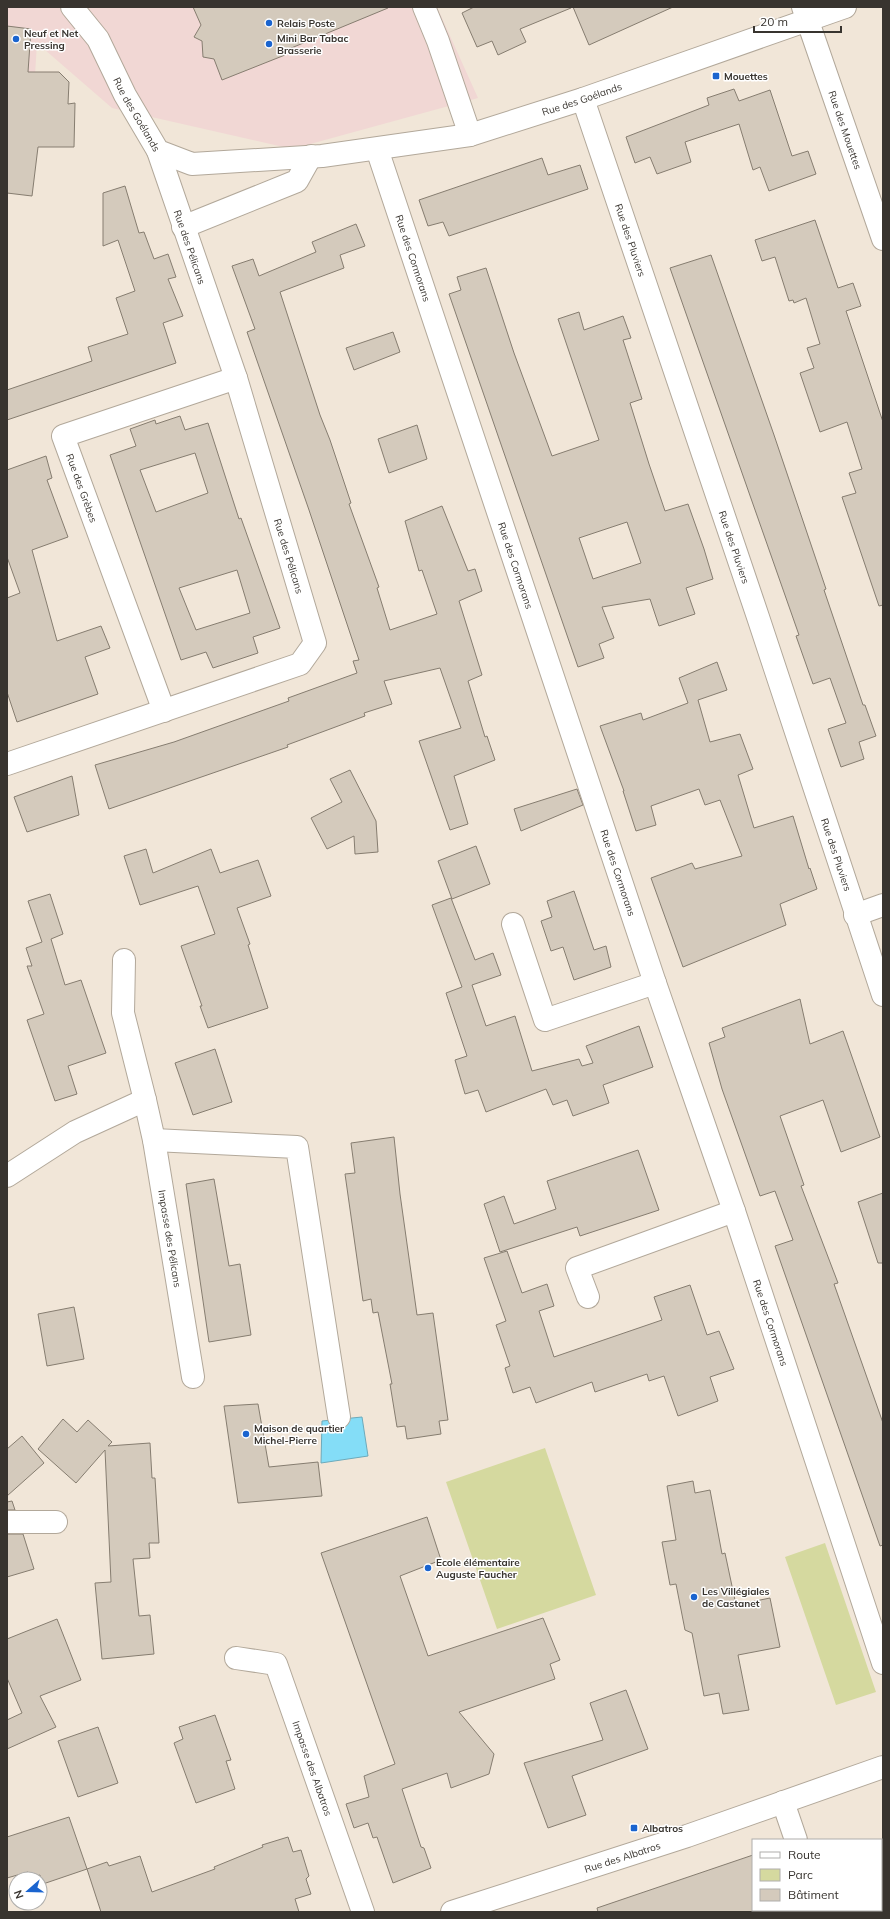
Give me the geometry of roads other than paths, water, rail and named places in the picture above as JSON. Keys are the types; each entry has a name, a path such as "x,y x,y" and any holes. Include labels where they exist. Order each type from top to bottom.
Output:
{"street":[{"name":"Rue des Goélands","path":"72,7 98,39 125,94 158,151 192,164 311,156 377,149 470,135 583,99 805,14 845,7"},
{"path":"424,7 438,40 470,135"},
{"name":"Rue des Mouettes","path":"805,14 883,239"},
{"name":"Rue des Pluviers","path":"583,99 758,617 855,915 883,995"},
{"name":"Rue des Cormorans","path":"377,149 655,983 734,1211 883,1663"},
{"name":"Rue des Pélicans","path":"7,764 300,664 315,643 236,378 158,151"},
{"path":"183,227 297,181 311,156"},
{"name":"Rue des Grèbes","path":"164,711 63,436 236,378"},
{"path":"855,915 883,905"},
{"path":"513,924 545,1020 655,983"},
{"name":"Impasse des Pélicans","path":"124,960 123,1013 154,1140 193,1377"},
{"path":"7,1176 75,1132 145,1100"},
{"path":"154,1140 297,1147 339,1417"},
{"path":"588,1297 577,1268 734,1211"},
{"path":"7,1522 56,1522"},
{"name":"Impasse des Albatros","path":"236,1658 276,1664 362,1912"},
{"name":"Rue des Albatros","path":"452,1912 687,1836 883,1767"},
{"path":"783,1802 796,1839"}],"water":[{"path":"362,1417 368,1456 321,1463 322,1421"}],"place":[{"name":"Relais Poste","path":"269,23"},
{"name":"Neuf et Net Pressing","path":"16,39"},
{"name":"Mini Bar Tabac Brasserie","path":"269,44"},
{"name":"Mouettes","path":"716,76"},
{"name":"Maison de quartier Michel-Pierre","path":"246,1434"},
{"name":"Ecole élémentaire Auguste Faucher","path":"428,1568"},
{"name":"Les Villégiales de Castanet","path":"694,1597"},
{"name":"Albatros","path":"634,1828"}]}
